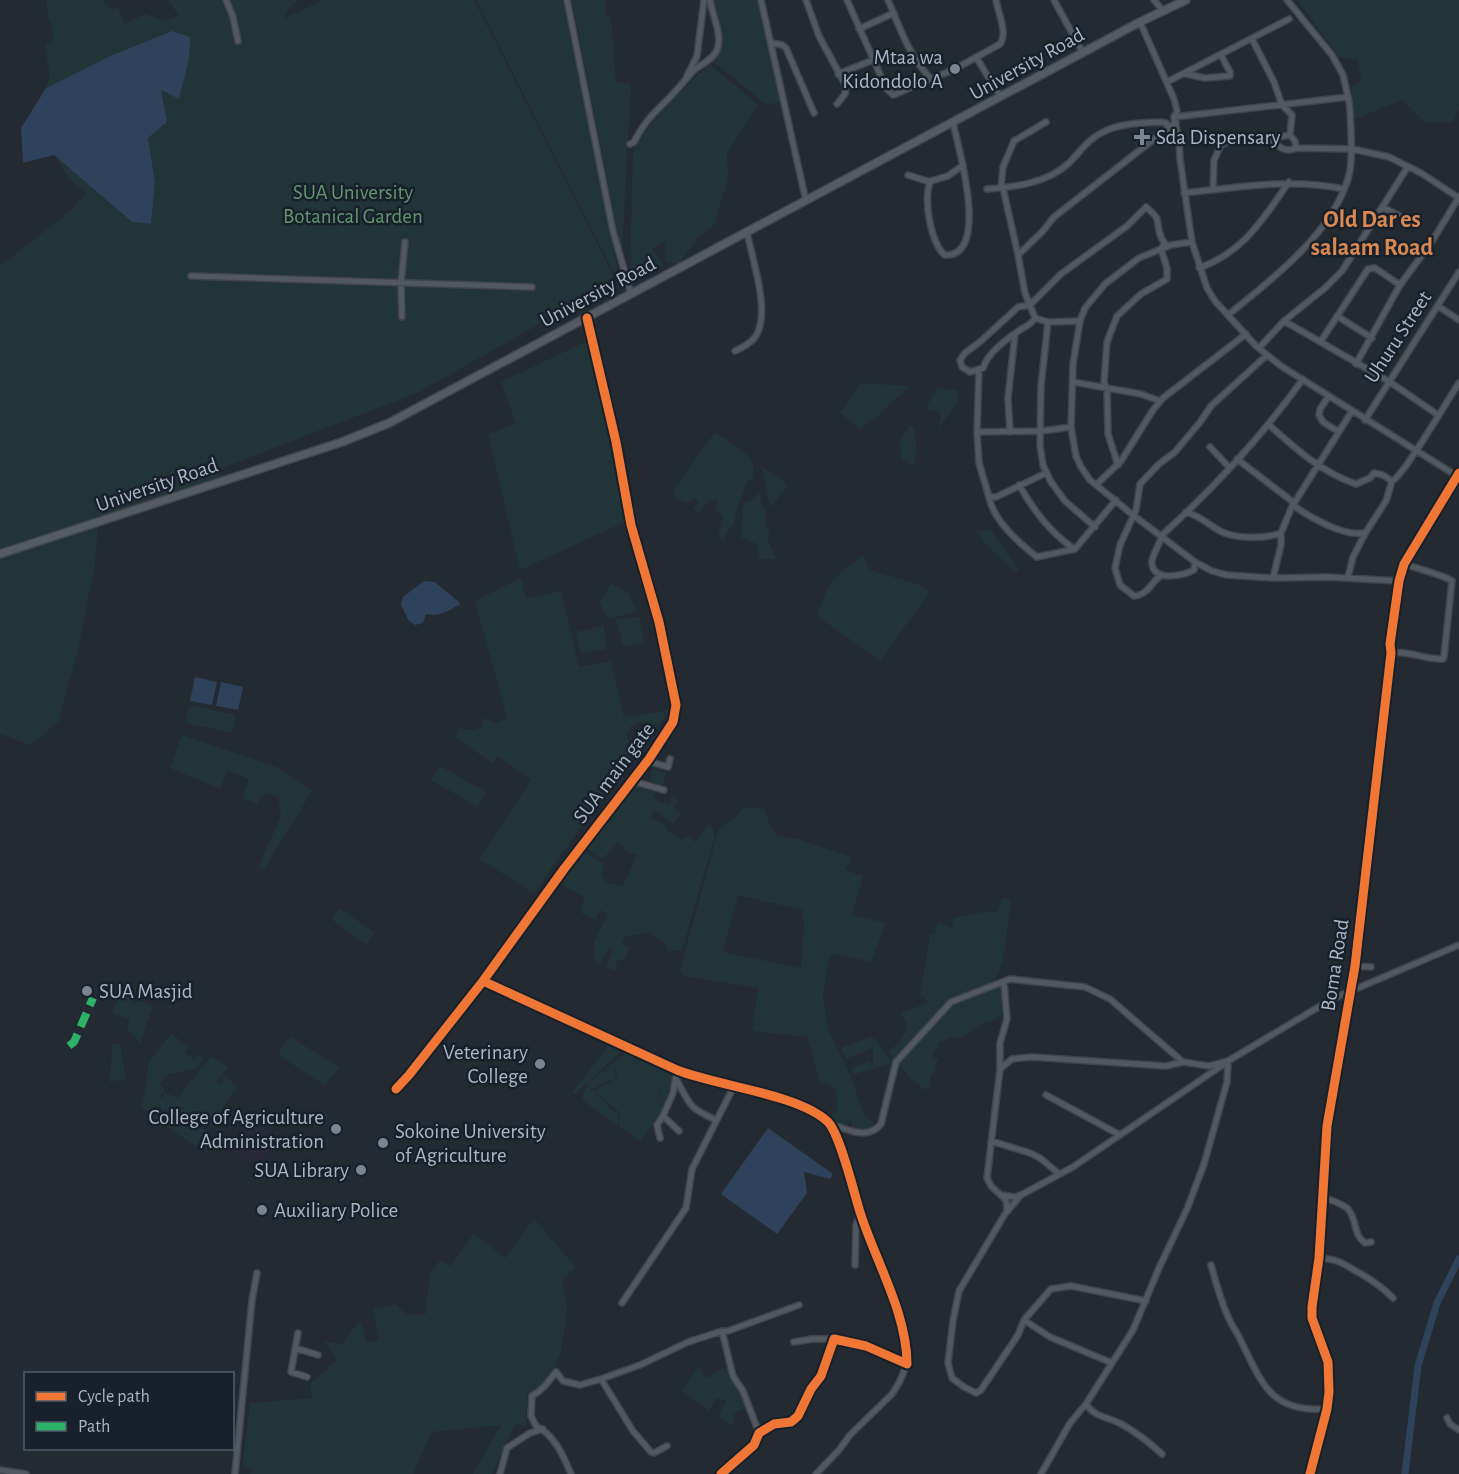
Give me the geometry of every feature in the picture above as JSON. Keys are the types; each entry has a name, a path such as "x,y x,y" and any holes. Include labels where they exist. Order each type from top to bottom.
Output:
{"main road":[{"name":"University Road","path":"0,554 368,432 424,406 658,278 1140,22 1186,0"}],"street":[{"path":"226,0 238,41"},
{"path":"567,0 613,231 631,294"},
{"path":"687,78 697,56 704,0"},
{"path":"630,144 634,142 649,116 718,49 717,24 711,10 710,0"},
{"path":"761,0 806,201"},
{"path":"806,0 819,36 846,91 837,104"},
{"path":"847,0 886,88 893,95 931,79 1000,44 1003,40 1002,28 996,0"},
{"path":"888,0 913,56 931,79"},
{"path":"1054,0 1083,53"},
{"path":"1154,0 1163,11"},
{"path":"1228,315 1276,275 1321,228 1337,206 1349,177 1352,149 1348,97 1343,75 1332,55 1287,0"},
{"path":"859,28 894,13"},
{"path":"1167,82 1288,19"},
{"path":"1140,22 1167,82 1177,111 1175,120 1192,242 1207,288 1228,315 1259,348 1281,366 1416,452 1458,474"},
{"path":"1252,39 1274,82 1282,105 1292,115 1290,135 1294,139 1296,148"},
{"path":"772,43 786,48 814,113"},
{"path":"1186,74 1205,78 1230,76 1221,55"},
{"path":"975,57 1000,96"},
{"path":"838,74 873,60"},
{"path":"1018,255 1054,217 1169,128 1175,120 1348,97"},
{"path":"1035,318 1021,276 1002,188 1002,171 1014,141 1046,122"},
{"path":"987,189 1019,186 1057,172 1068,165 1088,141 1117,126 1163,122 1168,124 1169,128"},
{"path":"930,182 926,193 927,204 936,239 943,254 952,255 965,243 969,231 963,165 953,123"},
{"path":"1214,190 1214,160 1221,145 1236,139 1290,135"},
{"path":"1269,138 1285,150 1291,151 1296,148 1352,149 1389,157 1402,162 1407,168 1421,173 1459,197 1431,243 1400,285 1356,364"},
{"path":"908,175 930,182 953,173 963,165"},
{"path":"1259,348 1284,321 1342,271 1407,168"},
{"path":"1184,193 1289,182 1320,184 1344,189"},
{"path":"1199,268 1214,262 1258,228 1289,182"},
{"path":"1035,318 1032,323 1015,334 986,359 983,368 970,372 963,369 960,360 964,352 981,341 1018,306 1030,305 1061,274 1128,226 1146,207 1157,218 1161,240 1165,243 1161,249"},
{"path":"1382,207 1402,218"},
{"path":"735,351 747,345 755,337 760,320 760,291 747,232"},
{"path":"402,317 401,284 405,242"},
{"path":"1192,242 1161,249 1139,258 1105,284 1090,301 1080,321 1073,382 1071,427 1076,456 1081,467 1096,485 1133,515 1195,562 1219,573 1273,578 1399,581"},
{"path":"1118,465 1108,441 1107,389 1104,382 1107,342 1117,316 1141,294 1167,279 1167,268 1161,249"},
{"path":"1321,341 1370,268 1375,268 1400,285"},
{"name":"Uhuru Street","path":"1365,420 1459,272"},
{"path":"191,276 532,287"},
{"path":"1438,306 1459,320"},
{"path":"1336,316 1372,338"},
{"name":"SUA main gate","path":"396,1089 410,1075 483,981 569,862 647,761 670,729 676,715 659,622 631,525 616,442 587,318"},
{"path":"1035,318 1047,322 1080,321"},
{"path":"1284,321 1390,382 1438,415"},
{"path":"1047,322 1041,386 1040,445 1046,473 1065,501 1095,527"},
{"path":"1010,432 1008,398 1015,334"},
{"path":"1096,485 1118,465 1160,401 1246,334"},
{"path":"1162,575 1156,578 1148,591 1138,596 1131,594 1120,585 1115,568 1120,545 1138,504 1140,484 1159,464 1175,452 1201,421 1210,406 1267,355"},
{"path":"979,369 977,432 979,463 990,506 1017,542 1037,557 1075,549 1116,500"},
{"path":"1195,562 1194,570 1169,577 1162,575 1152,566 1161,536 1269,425 1303,379"},
{"path":"1073,382 1144,394 1160,401"},
{"path":"1392,481 1397,480 1459,383"},
{"path":"1329,396 1320,409 1319,415 1323,422 1339,432"},
{"path":"1273,578 1281,545 1281,532 1293,504 1352,411"},
{"path":"1269,425 1317,465 1356,484 1370,478 1374,473 1383,474 1392,481"},
{"path":"977,432 1042,431 1071,427"},
{"path":"1210,447 1229,467"},
{"path":"1237,459 1293,504 1323,523 1354,534 1360,543"},
{"path":"989,497 996,497 1046,473"},
{"name":"Boma Road","path":"1310,1474 1329,1392 1328,1362 1312,1318 1311,1306 1319,1258 1327,1126 1355,966 1399,581 1404,564 1458,474"},
{"path":"1348,578 1353,557 1386,501 1392,481"},
{"path":"1019,485 1044,522 1075,549"},
{"path":"1186,512 1203,518 1220,531 1233,536 1266,537 1281,532"},
{"path":"1354,534 1366,532"},
{"path":"1391,653 1398,651 1435,659 1443,659 1444,656 1452,581 1449,578 1404,564"},
{"path":"647,761 668,767 670,759"},
{"path":"632,781 664,790"},
{"path":"1001,1195 1016,1197 1073,1167 1228,1061 1332,999 1459,945"},
{"path":"1355,966 1371,967"},
{"path":"483,981 677,1070 798,1106 829,1123 851,1131 876,1130 881,1124 896,1062 951,1002 992,984 1010,979 1085,987 1099,992 1117,1004 1183,1062"},
{"path":"1004,982 1007,1019 1000,1043 1000,1069 987,1179 1006,1200 1008,1208 959,1291 948,1364 952,1378 976,1392 981,1390 1018,1335 1024,1320 1051,1289 1065,1286 1079,1287 1146,1300"},
{"path":"1000,1069 1011,1059 1032,1057 1166,1066 1183,1062 1209,1066 1228,1061"},
{"path":"1044,1473 1070,1423 1086,1404 1133,1330 1187,1209 1204,1164 1227,1083 1228,1061"},
{"path":"660,1138 657,1125 673,1094 677,1070"},
{"path":"676,1079 683,1096 692,1107 716,1120"},
{"path":"622,1303 686,1208 692,1169 733,1088"},
{"path":"1046,1095 1120,1135"},
{"path":"663,1116 679,1131"},
{"path":"816,1474 850,1435 892,1394 907,1364 895,1303 860,1212 849,1171 829,1123"},
{"path":"991,1141 1030,1153 1058,1173"},
{"path":"1005,1214 1021,1195"},
{"path":"1321,1196 1345,1206 1355,1218 1356,1233 1365,1243 1371,1242"},
{"path":"855,1265 856,1225 860,1212"},
{"path":"1319,1258 1331,1259 1348,1265 1379,1283 1393,1298"},
{"path":"1211,1265 1229,1320 1266,1389 1292,1406 1308,1410 1327,1408"},
{"path":"236,1474 249,1330 257,1273"},
{"path":"571,1474 563,1456 543,1429 536,1426 531,1416 532,1396 543,1390 548,1380 557,1371 563,1381 580,1385 640,1365 688,1342 728,1331 799,1305"},
{"path":"1024,1320 1050,1337 1112,1362"},
{"path":"722,1331 733,1376 743,1391 759,1433"},
{"path":"298,1333 291,1372 307,1377"},
{"path":"794,1342 834,1339 866,1346 907,1364"},
{"path":"721,1474 754,1445 759,1433 774,1424 791,1422 798,1416 811,1389 821,1376 834,1339"},
{"path":"295,1348 318,1355"},
{"path":"601,1379 628,1424 651,1452 654,1453 666,1446"},
{"path":"1086,1404 1094,1414 1122,1425 1162,1454"},
{"path":"1447,1418 1450,1424 1459,1430"},
{"path":"500,1474 507,1448 530,1433 543,1429"},
{"path":"0,1470 26,1474"}],"shaded area":[{"path":"252,1119 279,1140 264,1159 248,1163 229,1150"}],"green space":[{"name":"SUA University Botanical Garden","path":"46,0 103,0 111,9 118,8 125,24 145,14 165,21 179,16 168,0 297,0 287,10 284,19 323,0 474,0 616,281 417,393 217,470 222,480 98,525 95,562 78,650 58,722 31,745 0,734 0,266 70,211 86,193 69,179 54,155 132,222 151,224 155,182 148,138 167,122 161,90 179,99 189,59 172,31 110,56 46,88 50,77 45,45 53,40"},
{"path":"476,0 563,0 617,267 616,277"},
{"path":"572,0 605,0 605,17 611,17 616,82 631,84 622,254"},
{"path":"711,0 760,0 782,101 772,104 764,103 711,60 719,51"},
{"path":"1297,0 1459,0 1459,109 1453,122 1426,123 1403,100 1352,120 1352,86 1362,81 1357,60 1339,57"},
{"path":"709,64 758,104 727,154 728,178 715,224 698,238 682,259 682,264 666,262 665,241 652,249 664,265 633,282 630,267 633,147 663,108"},
{"path":"587,341 629,520 520,570 488,434 516,424 501,382"},
{"path":"861,383 910,386 873,421 871,420 861,429 840,413"},
{"path":"938,388 958,390 957,403 938,429 941,414 939,411 929,410 927,405"},
{"path":"910,425 914,426 917,449 915,464 912,466 901,458 900,441"},
{"path":"715,432 743,451 754,470 752,478 747,481 734,525 729,529 723,542 718,536 723,516 715,509 718,501 710,500 699,513 693,509 699,502 694,499 686,503 675,498 674,489"},
{"path":"761,465 788,485 770,508"},
{"path":"760,493 762,506 765,508 765,524 770,533 767,537 776,559 759,559 757,544 741,538 743,503 750,501"},
{"path":"990,529 1019,569 1015,573 977,532"},
{"path":"863,555 870,570 917,584 930,592 880,661 827,623 817,613 830,583"},
{"path":"521,578 526,598 561,591 579,667 611,661 624,717 669,710 655,729 648,731 647,724 639,721 630,727 627,735 629,742 637,749 534,893 479,859 531,780 498,756 492,763 455,737 459,728 478,729 483,725 482,718 497,723 507,718 475,601"},
{"path":"611,584 627,592 638,611 608,619 599,602"},
{"path":"639,617 645,644 623,646 616,619"},
{"path":"604,625 606,649 581,654 576,632"},
{"path":"189,705 236,715 232,733 186,723"},
{"path":"182,735 279,768 312,791 264,870 258,867 281,816 278,797 268,793 261,797 257,804 242,798 249,779 228,770 220,789 170,768"},
{"path":"440,766 486,792 478,807 431,780"},
{"path":"653,768 666,773 662,789 658,789 653,797 659,802 670,804 672,795 679,800 674,808 681,814 673,824 655,810 650,817 667,827 666,829 679,839 684,839 688,834 695,842 710,823 715,836 682,950 667,951 666,945 649,932 625,937 622,944 629,947 626,958 616,962 617,971 606,968 613,950 609,947 600,964 595,962 594,942 608,914 600,910 595,919 581,913 584,897 555,881 580,849 603,863 601,873 607,883 623,886 637,855 627,852 618,842 603,859 585,847 632,784 648,786"},
{"path":"744,807 764,809 777,836 798,839 851,857 852,860 845,870 863,876 852,915 886,923 871,962 838,954 830,955 823,995 828,1029 850,1075 864,1114 878,1127 876,1130 851,1131 852,1124 849,1122 847,1130 829,1123 828,1118 836,1112 835,1088 821,1084 807,1037 752,1031 758,988 685,976 680,970 718,831","holes":["738,895 802,910 804,923 801,968 723,952"]},
{"path":"1005,898 1011,900 1003,961 994,983 1004,982 1006,1012 993,1021 984,1022 961,1038 953,1037 938,1043 938,1047 933,1051 933,1057 939,1060 930,1077 931,1087 925,1090 912,1080 888,1051 899,1043 908,1027 901,1013 927,1003 924,996 920,997 930,934 935,935 937,921 952,928 953,918 988,911 997,913 1001,900"},
{"path":"340,908 375,933 366,945 331,919"},
{"path":"121,990 136,996 132,1012 137,1000 153,1006 140,1044 127,1028 130,1019 112,1013"},
{"path":"171,1033 189,1048 185,1053 194,1059 197,1055 205,1057 197,1068 161,1076 165,1076 160,1084 165,1089 156,1104 163,1095 164,1103 164,1092 179,1098 188,1084 196,1083 189,1083 212,1056 229,1067 216,1082 219,1084 224,1081 223,1074 238,1087 213,1121 197,1109 213,1123 210,1126 141,1108 148,1064"},
{"path":"872,1036 873,1041 874,1036 892,1063 853,1075 851,1068 870,1061 873,1067 873,1048 846,1059 841,1048"},
{"path":"291,1037 340,1068 324,1085 278,1055 284,1043"},
{"path":"612,1041 626,1047 575,1094 572,1092"},
{"path":"113,1044 120,1044 126,1079 109,1082"},
{"path":"628,1048 674,1072 665,1103 658,1096 666,1072 657,1096 666,1105 640,1142 623,1129 629,1122 622,1129 619,1125 620,1113 594,1091 610,1082 613,1087 610,1080 594,1089 590,1088 619,1114 618,1125 582,1100 583,1092 589,1086 586,1084 603,1071 607,1075 604,1071 611,1070 604,1070"},
{"path":"151,1115 208,1130 196,1147"},
{"path":"531,1215 576,1267 563,1279 567,1312 561,1353 548,1380 540,1389 527,1394 526,1426 515,1424 492,1474 473,1474 501,1425 432,1432 413,1474 250,1474 252,1470 243,1466 250,1403 312,1398 310,1384 337,1360 324,1341 342,1344 360,1320 367,1343 379,1340 373,1309 396,1304 407,1315 425,1315 430,1274 440,1260 451,1266 474,1233 505,1258 533,1220"},
{"path":"731,1365 748,1407 733,1414 733,1423 730,1426 718,1416 726,1404 725,1400 716,1398 709,1411 681,1390 699,1366 707,1378 719,1370 728,1369"}],"water":[{"path":"172,31 190,37 189,59 179,99 161,90 167,122 148,138 155,182 151,224 132,222 54,155 23,163 21,128 46,88 110,56"},
{"path":"424,581 435,582 460,603 443,613 426,614 423,623 415,625 409,621 401,605 403,597"},
{"path":"195,677 217,682 212,705 190,701"},
{"path":"221,682 243,687 238,710 216,706"},
{"path":"768,1128 833,1174 830,1179 804,1172 807,1193 777,1234 721,1194"}],"waterway":[{"path":"1405,1474 1418,1366 1437,1303 1459,1259"}],"marked path":[{"path":"69,1046 74,1042 93,998"}],"cycle path":[{"path":"396,1089 483,981 564,869 649,759 673,722 676,705 659,622 631,525 616,442 587,318"},
{"path":"1310,1474 1327,1409 1329,1392 1328,1362 1312,1318 1319,1258 1327,1126 1355,966 1399,581 1404,564 1459,473"},
{"path":"483,981 677,1070 798,1104 815,1112 833,1129 866,1230 902,1325 907,1364 866,1346 834,1339 821,1376 811,1389 798,1416 791,1422 774,1424 759,1433 754,1445 721,1474"}],"place":[{"name":"Mtaa wa Kidondolo A","path":"955,69"},
{"name":"Sda Dispensary","path":"1142,137"},
{"name":"SUA Masjid","path":"87,991"},
{"name":"Veterinary College","path":"540,1064"},
{"name":"College of Agriculture Administration","path":"336,1129"},
{"name":"Sokoine University of Agriculture","path":"383,1143"},
{"name":"SUA Library","path":"361,1170"},
{"name":"Auxiliary Police","path":"262,1210"}],"district":[{"name":"Old Dar es salaam Road","path":"1372,234"}]}
